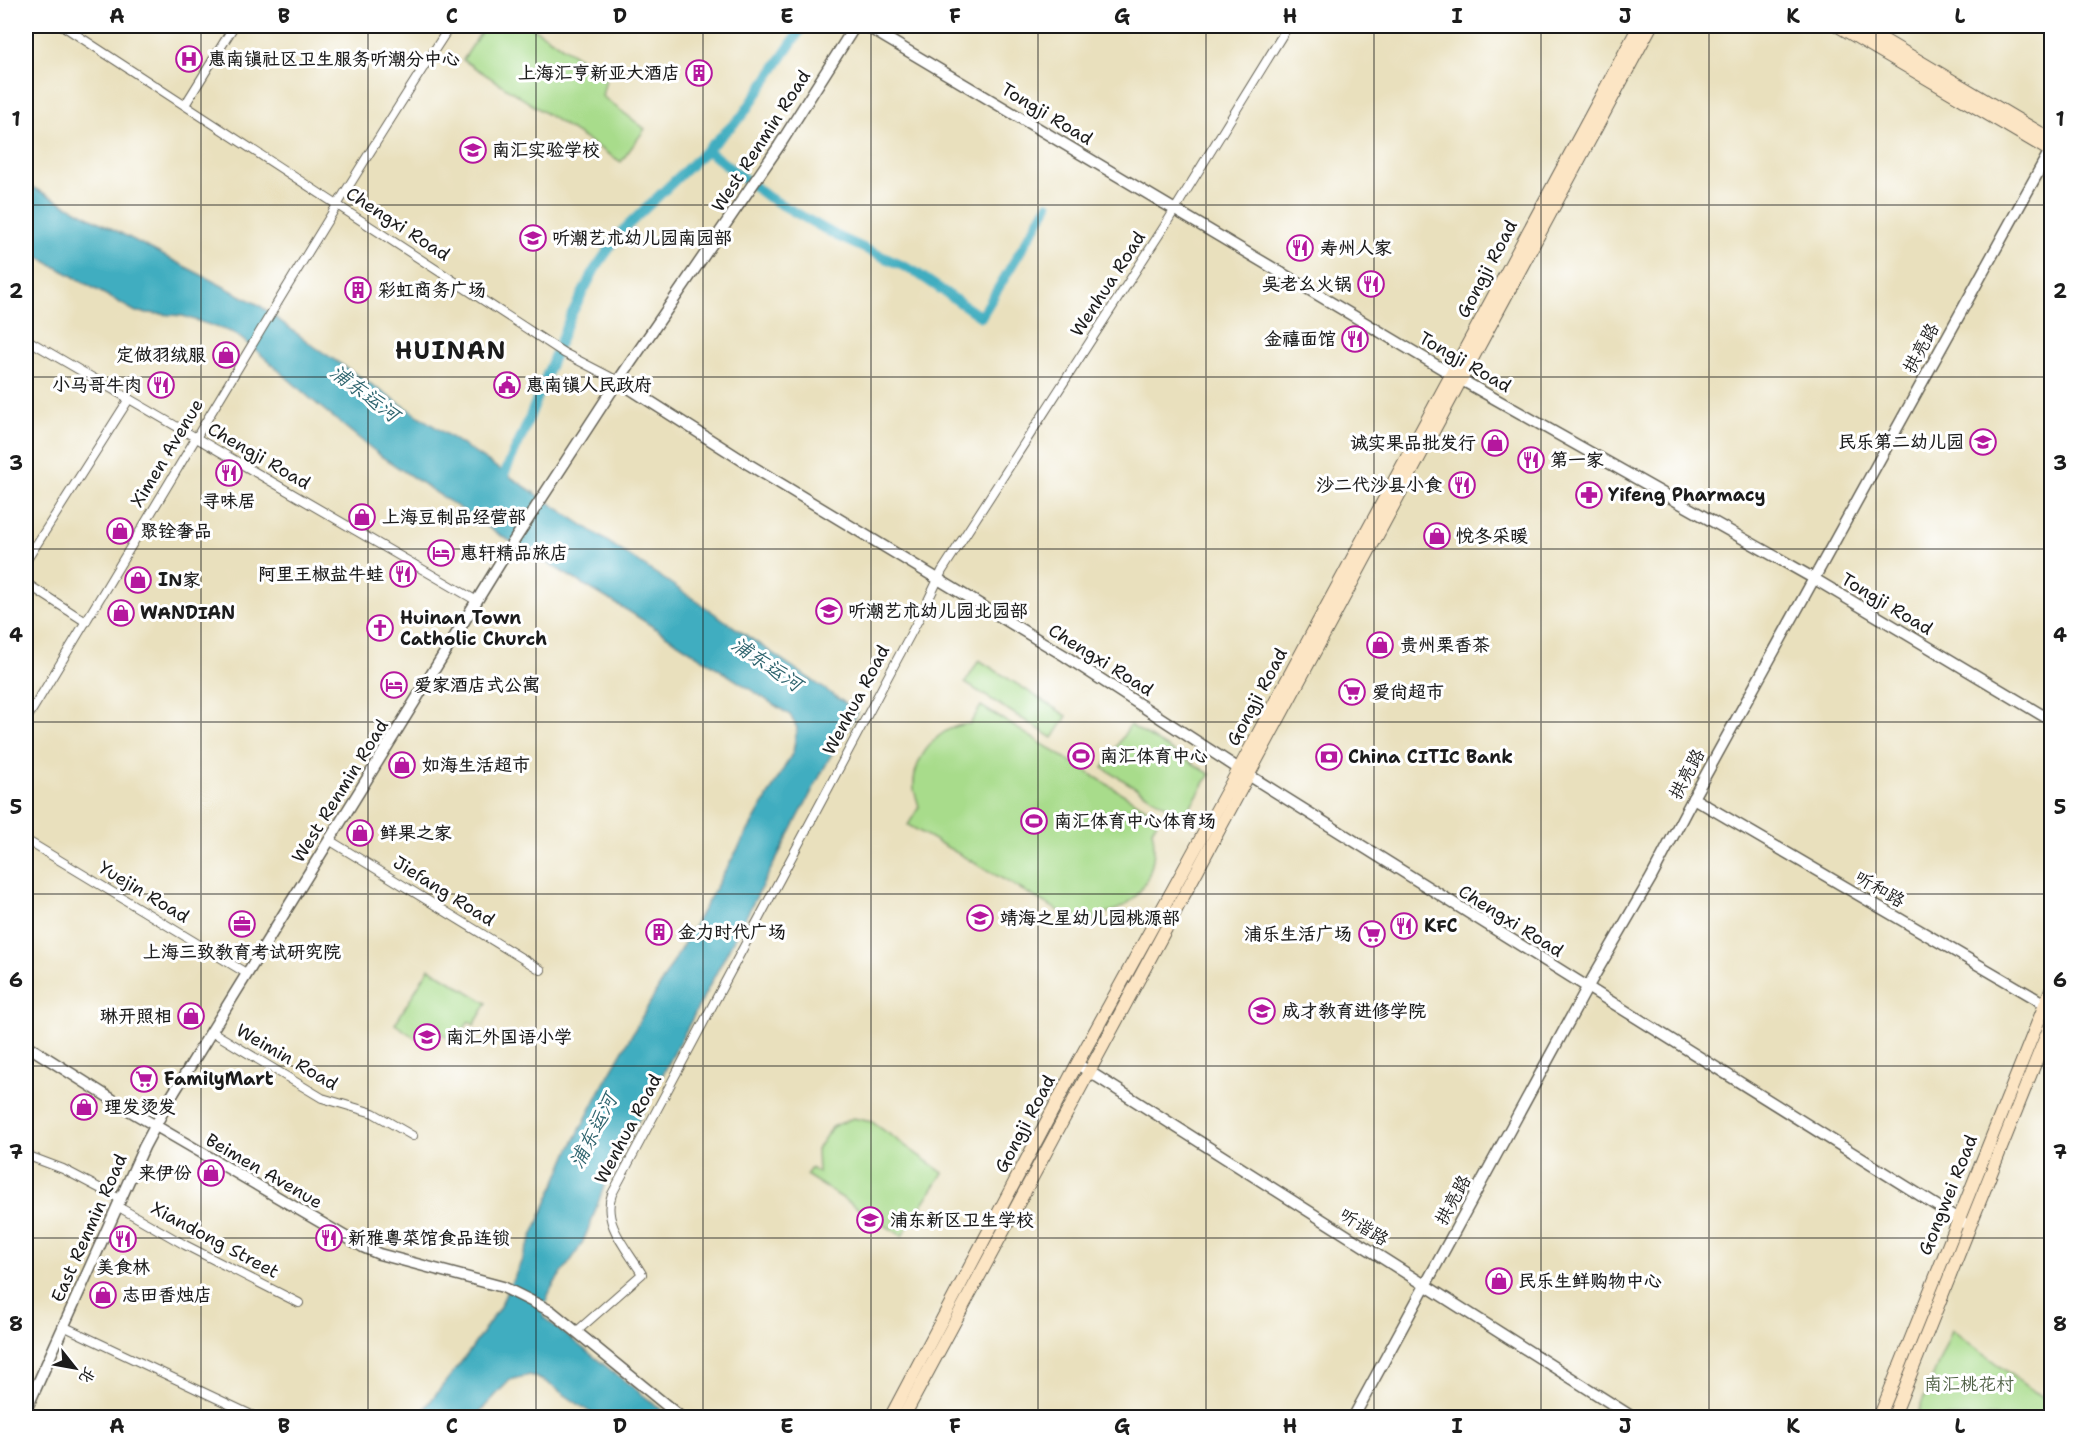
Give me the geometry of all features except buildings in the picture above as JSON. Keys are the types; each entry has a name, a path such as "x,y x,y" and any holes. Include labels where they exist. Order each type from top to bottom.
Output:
{"main road":[{"name":"Gongji Road","path":"903,1418 1089,1072 1244,772 1456,377 1639,26"},
{"name":"Gongji Road","path":"1456,377 1651,26"},
{"path":"1838,26 2051,147"},
{"path":"1860,26 2051,147"},
{"name":"Gongji Road","path":"890,1418 1077,1064 1244,772"},
{"name":"Gongwei Road","path":"1879,1418 1958,1219 2048,1006 2052,987"},
{"name":"Gongwei Road","path":"1893,1418 2052,1021"}],"street":[{"name":"Chengxi Road","path":"63,26 564,353 618,381 748,464 1065,656 1244,772 1969,1226"},
{"path":"185,105 234,26"},
{"name":"Ximen Avenue","path":"26,720 248,350 450,26"},
{"name":"West Renmin Road","path":"154,1126 508,550 618,381 732,216 855,26"},
{"name":"Tongji Road","path":"866,26 1456,377 1813,578 2052,721"},
{"name":"Wenhua Road","path":"576,1332 642,1274 612,1226 608,1206 612,1194 938,579 957,546 1175,210 1288,26"},
{"name":"拱亮路","path":"1353,1418 1587,988 1651,878 1813,578 2051,147"},
{"name":"Chengji Road","path":"26,339 477,601"},
{"path":"26,561 129,399"},
{"path":"26,583 86,622"},
{"name":"听和路","path":"1693,798 2048,1006"},
{"name":"Yuejin Road","path":"26,840 246,973"},
{"name":"Jiefang Road","path":"330,840 541,970"},
{"name":"Weimin Road","path":"211,1031 322,1098 373,1113 413,1136"},
{"name":"Beimen Avenue","path":"26,1045 154,1126 374,1252 503,1287 550,1311 682,1418"},
{"name":"听谐路","path":"1077,1064 1634,1418"},
{"name":"East Renmin Road","path":"26,1410 31,1384 63,1326 154,1126"},
{"name":"Xiandong Street","path":"26,1155 63,1169 185,1245 299,1303"},
{"path":"63,1326 258,1418"}],"green space":[{"path":"485,26 530,26 607,75 602,96 645,129 621,162 463,60"},
{"path":"979,660 1067,716 1053,738 965,683"},
{"name":"南汇体育中心体育场","path":"981,706 1160,817 1152,830 1153,858 1144,885 1125,905 1098,914 1089,928 908,825 919,807 914,789 914,778 922,755 938,737 948,730 970,724"},
{"path":"1130,725 1210,774 1184,817 1103,768"},
{"path":"429,968 487,1003 474,1025 469,1021 455,1043 433,1027 424,1044 395,1024"},
{"path":"853,1118 872,1122 943,1173 902,1236 806,1175 811,1168 818,1173 817,1149 832,1127"},
{"name":"南汇桃花村","path":"1952,1330 2034,1392 2051,1401 2051,1417 1916,1417"}],"water":[{"name":"浦东运河","path":"26,184 259,305 312,345 673,585 858,712 830,757 605,1184 581,1245 553,1286 545,1305 543,1317 671,1417 597,1417 546,1382 530,1375 510,1380 475,1417 418,1417 469,1352 499,1308 569,1151 603,1085 793,752 797,728 790,715 630,612 500,535 382,457 234,333 183,316 136,312 26,250"}],"waterway":[{"path":"500,483 524,431 570,317 595,269 621,232 742,116 803,26"},
{"path":"708,151 768,197 837,236 914,271 981,317 1048,205"}],"place":[{"name":"惠南镇社区卫生服务听潮分中心","path":"189,59"},
{"name":"上海汇亨新亚大酒店","path":"699,73"},
{"name":"南汇实验学校","path":"473,150"},
{"name":"听潮艺术幼儿园南园部","path":"533,238"},
{"name":"寿州人家","path":"1300,248"},
{"name":"吴老幺火锅","path":"1371,284"},
{"name":"彩虹商务广场","path":"358,290"},
{"name":"金禧面馆","path":"1355,339"},
{"name":"定做羽绒服","path":"226,355"},
{"name":"小马哥牛肉","path":"161,385"},
{"name":"惠南镇人民政府","path":"507,385"},
{"name":"民乐第二幼儿园","path":"1983,442"},
{"name":"诚实果品批发行","path":"1495,443"},
{"name":"第一家","path":"1531,460"},
{"name":"寻味居","path":"229,473"},
{"name":"沙二代沙县小食","path":"1462,485"},
{"name":"Yifeng Pharmacy","path":"1589,495"},
{"name":"上海豆制品经营部","path":"362,517"},
{"name":"聚铨奢品","path":"120,531"},
{"name":"悦冬采暖","path":"1437,536"},
{"name":"惠轩精品旅店","path":"441,553"},
{"name":"阿里王椒盐牛蛙","path":"403,574"},
{"name":"IN家","path":"138,580"},
{"name":"听潮艺术幼儿园北园部","path":"829,611"},
{"name":"WANDIAN","path":"121,613"},
{"name":"Huinan Town Catholic Church","path":"380,628"},
{"name":"贵州栗香茶","path":"1380,645"},
{"name":"爱家酒店式公寓","path":"394,685"},
{"name":"爱尚超市","path":"1352,692"},
{"name":"南汇体育中心","path":"1081,756"},
{"name":"China CITIC Bank","path":"1329,757"},
{"name":"如海生活超市","path":"402,765"},
{"name":"南汇体育中心体育场","path":"1034,821"},
{"name":"鲜果之家","path":"360,833"},
{"name":"靖海之星幼儿园桃源部","path":"980,918"},
{"name":"上海三致教育考试研究院","path":"242,924"},
{"name":"KFC","path":"1404,926"},
{"name":"金力时代广场","path":"659,932"},
{"name":"浦乐生活广场","path":"1372,934"},
{"name":"成才教育进修学院","path":"1262,1011"},
{"name":"琳开照相","path":"191,1016"},
{"name":"南汇外国语小学","path":"427,1037"},
{"name":"FamilyMart","path":"144,1079"},
{"name":"理发烫发","path":"84,1107"},
{"name":"来伊份","path":"211,1173"},
{"name":"浦东新区卫生学校","path":"870,1220"},
{"name":"新雅粤菜馆食品连锁","path":"329,1238"},
{"name":"美食林","path":"123,1239"},
{"name":"民乐生鲜购物中心","path":"1499,1281"},
{"name":"志田香烛店","path":"103,1295"}],"district":[{"name":"HUINAN","path":"451,351"}]}
